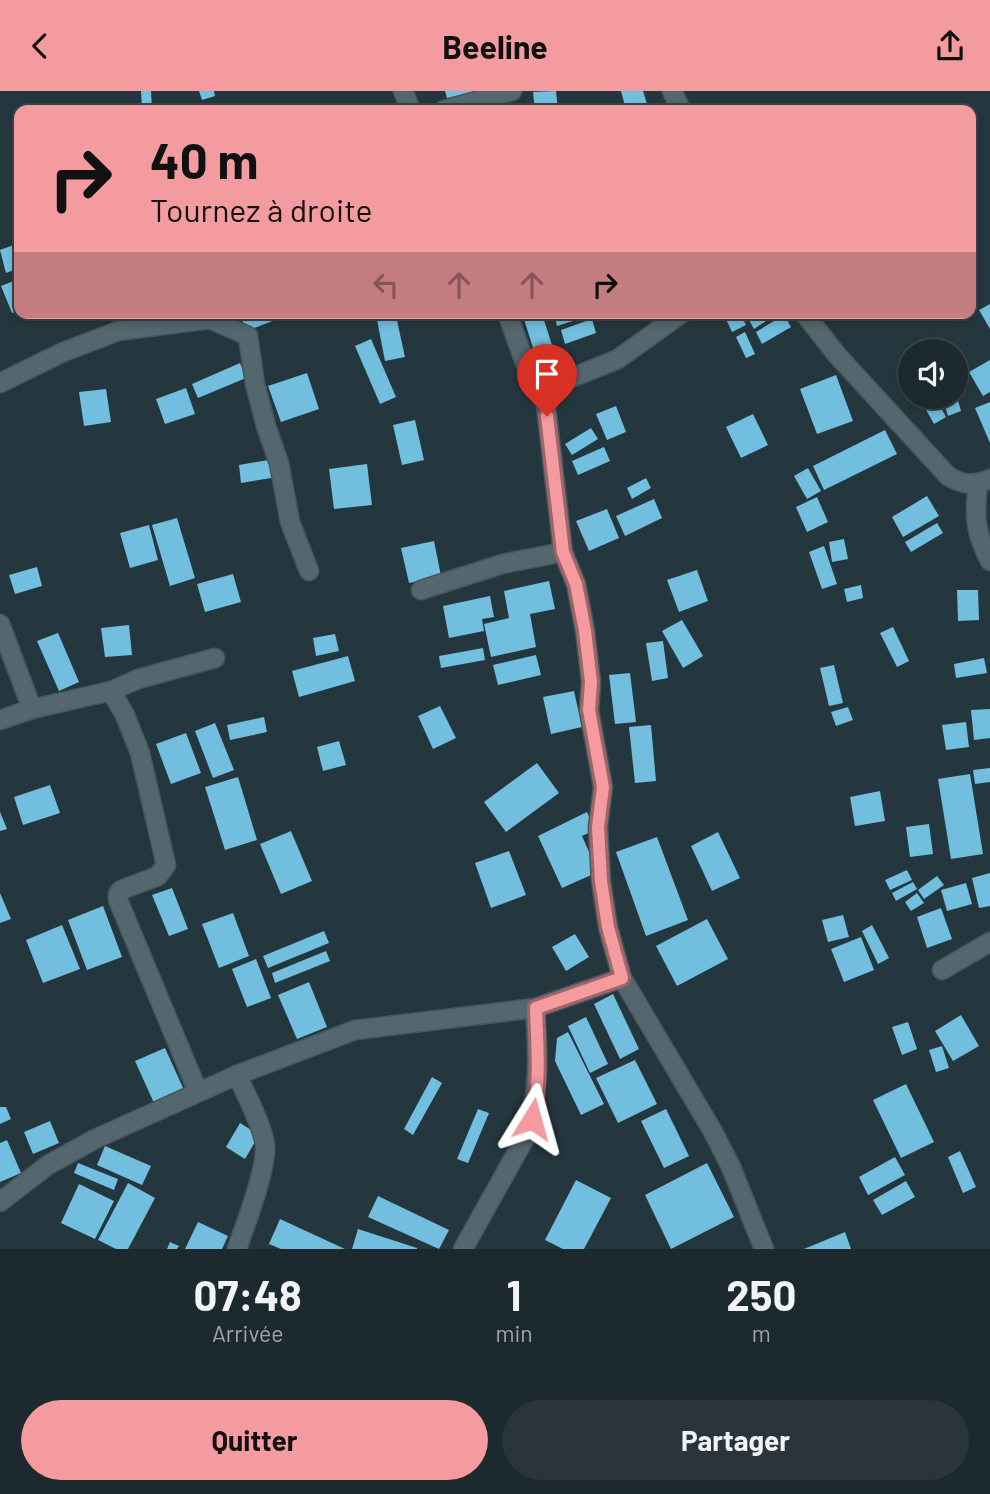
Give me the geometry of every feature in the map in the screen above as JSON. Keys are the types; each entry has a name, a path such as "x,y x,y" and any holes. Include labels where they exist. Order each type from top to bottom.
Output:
{"street":[{"path":"462,105 512,91"},
{"path":"0,383 61,353 118,331 210,319 248,336 255,384 279,463 290,522 309,572"},
{"path":"509,319 525,363 544,389 563,552 576,584 585,631 591,682 589,710 603,787 598,827 601,881 608,927 622,978 712,1130 731,1167 764,1249"},
{"path":"544,389 618,359 674,319"},
{"path":"809,319 837,355 948,476 961,484 984,482 974,515 983,549 990,561"},
{"path":"421,590 502,564 563,552"},
{"path":"0,624 32,709"},
{"path":"0,720 32,709 111,691 138,679 215,658"},
{"path":"111,691 125,715 140,753 166,865 158,876 121,890 118,901 198,1092"},
{"path":"942,970 990,942"},
{"path":"0,1202 48,1165 95,1139 237,1075 355,1030 536,1008 622,978"},
{"path":"463,1249 526,1138 532,1119 538,1047 536,1008"},
{"path":"237,1075 263,1136 265,1148 250,1213 237,1249"}],"building":[{"path":"141,91 151,91 152,105 142,105"},
{"path":"199,91 214,91 215,96 202,100"},
{"path":"445,91 474,91 474,92 447,98"},
{"path":"556,91 557,105 534,105 533,92"},
{"path":"621,91 643,91 647,105 625,105"},
{"path":"14,245 14,270 6,273 0,250"},
{"path":"14,281 14,312 12,313 1,286"},
{"path":"990,304 990,329 979,310"},
{"path":"242,319 278,319 246,331"},
{"path":"397,319 405,357 385,361 377,320"},
{"path":"524,319 544,319 552,345 534,351"},
{"path":"555,319 579,319 557,326"},
{"path":"592,319 596,333 565,344 561,330"},
{"path":"726,319 743,319 746,325 732,332"},
{"path":"751,319 769,319 754,329"},
{"path":"777,319 786,319 791,327 762,344 756,332"},
{"path":"745,332 755,354 746,358 736,337"},
{"path":"371,339 396,397 380,404 355,346"},
{"path":"990,360 990,392 983,396 969,372"},
{"path":"240,363 246,378 198,398 192,384"},
{"path":"307,373 319,409 281,422 268,386"},
{"path":"836,375 853,421 817,434 800,389"},
{"path":"186,388 195,414 165,424 156,399"},
{"path":"106,389 111,422 84,426 79,392"},
{"path":"990,402 990,443 975,408"},
{"path":"616,406 626,432 607,440 596,414"},
{"path":"926,409 942,409 946,417 934,424"},
{"path":"946,409 960,409 961,411 948,416"},
{"path":"753,414 768,445 741,458 726,427"},
{"path":"415,420 424,460 402,465 393,425"},
{"path":"591,428 598,439 572,455 565,444"},
{"path":"885,430 897,454 824,490 813,466"},
{"path":"604,447 610,461 578,475 572,461"},
{"path":"274,459 277,477 241,483 239,465"},
{"path":"367,464 372,505 334,509 329,469"},
{"path":"808,468 821,491 807,499 794,476"},
{"path":"646,478 651,488 632,499 627,488"},
{"path":"927,496 939,516 903,537 892,517"},
{"path":"817,497 828,522 807,532 796,507"},
{"path":"654,499 662,518 625,536 616,516"},
{"path":"607,509 619,538 589,551 576,521"},
{"path":"177,518 195,578 170,586 152,525"},
{"path":"937,523 943,533 911,552 905,542"},
{"path":"149,525 158,560 130,568 120,533"},
{"path":"844,539 848,559 832,562 829,542"},
{"path":"434,541 441,576 409,583 401,548"},
{"path":"824,546 837,584 822,589 809,552"},
{"path":"37,567 42,586 15,594 9,575"},
{"path":"697,570 708,601 679,612 667,580"},
{"path":"233,574 241,602 205,612 197,584"},
{"path":"549,581 555,609 530,614 536,647 491,657 484,624 509,618 504,591"},
{"path":"861,585 863,598 847,602 844,589"},
{"path":"957,590 978,590 979,620 958,621"},
{"path":"490,596 494,617 482,619 484,631 449,638 443,606"},
{"path":"682,620 703,656 683,668 662,631"},
{"path":"129,625 132,655 105,657 101,628"},
{"path":"893,627 909,661 897,667 880,633"},
{"path":"58,633 79,682 59,691 37,641"},
{"path":"335,634 339,651 316,656 313,638"},
{"path":"663,641 668,678 652,681 646,643"},
{"path":"483,648 485,660 441,668 439,656"},
{"path":"536,655 541,675 498,685 493,665"},
{"path":"348,656 355,681 299,697 292,671"},
{"path":"984,658 987,673 956,678 954,664"},
{"path":"834,665 843,703 829,706 820,668"},
{"path":"630,673 636,722 615,724 609,675"},
{"path":"574,691 582,727 551,734 543,697"},
{"path":"440,706 456,738 433,749 418,716"},
{"path":"848,707 853,720 836,726 831,712"},
{"path":"990,709 990,738 974,740 971,710"},
{"path":"264,717 267,732 230,740 227,725"},
{"path":"966,722 969,747 946,750 942,725"},
{"path":"215,723 234,770 213,778 195,731"},
{"path":"651,725 656,781 635,783 629,727"},
{"path":"186,733 201,773 171,784 156,744"},
{"path":"339,741 346,765 323,771 317,747"},
{"path":"537,763 559,793 506,832 484,802"},
{"path":"990,768 990,782 975,784 973,770"},
{"path":"970,774 983,854 951,859 938,779"},
{"path":"238,777 257,840 225,850 205,787"},
{"path":"50,785 60,813 23,825 14,797"},
{"path":"880,791 885,821 855,826 850,797"},
{"path":"0,812 7,829 0,831"},
{"path":"587,812 595,830 582,836 598,872 562,888 538,836"},
{"path":"929,824 933,854 910,857 906,827"},
{"path":"291,831 312,881 281,894 260,844"},
{"path":"718,832 740,878 712,891 691,846"},
{"path":"657,837 688,920 646,936 616,852"},
{"path":"509,851 526,895 491,908 475,863"},
{"path":"907,870 912,880 890,890 885,880"},
{"path":"990,873 990,906 979,908 972,878"},
{"path":"937,876 944,885 924,899 918,890"},
{"path":"913,882 917,889 896,901 892,893"},
{"path":"966,883 972,904 947,911 941,890"},
{"path":"172,888 188,929 169,936 152,895"},
{"path":"0,893 11,919 0,923"},
{"path":"917,893 924,903 911,911 905,902"},
{"path":"103,906 122,957 87,970 68,920"},
{"path":"941,908 952,939 927,948 917,917"},
{"path":"233,913 249,956 219,968 202,924"},
{"path":"843,915 849,937 828,942 822,920"},
{"path":"707,919 728,959 677,986 656,946"},
{"path":"62,925 80,969 43,983 26,940"},
{"path":"872,925 889,958 878,964 862,931"},
{"path":"324,931 329,943 268,968 263,956"},
{"path":"575,934 589,957 566,971 552,947"},
{"path":"861,937 874,970 844,982 831,949"},
{"path":"326,951 330,961 275,983 272,973"},
{"path":"256,959 271,998 247,1007 232,969"},
{"path":"309,982 327,1027 297,1039 278,995"},
{"path":"613,994 639,1049 620,1059 594,1004"},
{"path":"961,1015 979,1046 953,1061 935,1031"},
{"path":"586,1017 608,1064 590,1073 568,1026"},
{"path":"908,1022 917,1049 902,1055 892,1027"},
{"path":"568,1032 604,1104 581,1115 555,1061 557,1038"},
{"path":"942,1046 949,1068 936,1072 929,1050"},
{"path":"165,1048 184,1090 154,1103 135,1061"},
{"path":"635,1060 657,1104 618,1123 596,1078"},
{"path":"432,1077 442,1083 413,1135 404,1129"},
{"path":"906,1084 934,1142 901,1158 873,1100"},
{"path":"0,1107 6,1107 11,1119 0,1124"},
{"path":"478,1109 489,1113 468,1163 457,1159"},
{"path":"666,1109 689,1156 664,1168 641,1121"},
{"path":"50,1121 59,1143 33,1154 24,1132"},
{"path":"240,1123 259,1135 245,1159 226,1147"},
{"path":"7,1140 21,1173 0,1182 0,1143"},
{"path":"105,1146 151,1166 142,1185 97,1165"},
{"path":"960,1151 976,1187 963,1193 948,1157"},
{"path":"895,1157 905,1175 868,1195 859,1177"},
{"path":"78,1163 118,1179 114,1190 74,1173"},
{"path":"707,1163 734,1217 671,1249 645,1195"},
{"path":"576,1180 611,1198 584,1249 563,1249 545,1240"},
{"path":"906,1181 915,1197 882,1215 873,1200"},
{"path":"128,1183 155,1198 128,1249 116,1249 98,1240"},
{"path":"79,1184 114,1201 95,1239 61,1223"},
{"path":"378,1196 449,1230 439,1249 368,1217"},
{"path":"280,1219 345,1249 281,1249 269,1244"},
{"path":"198,1222 228,1236 222,1249 185,1249"},
{"path":"358,1229 417,1248 417,1249 352,1249"},
{"path":"845,1232 851,1249 804,1249"},
{"path":"170,1242 179,1246 177,1249 167,1249"}],"route":[{"path":"532,1119 538,1047 536,1008 622,978 608,927 601,881 598,827 603,787 593,744 589,710 591,682 585,631 576,584 563,552 547,416"}]}
